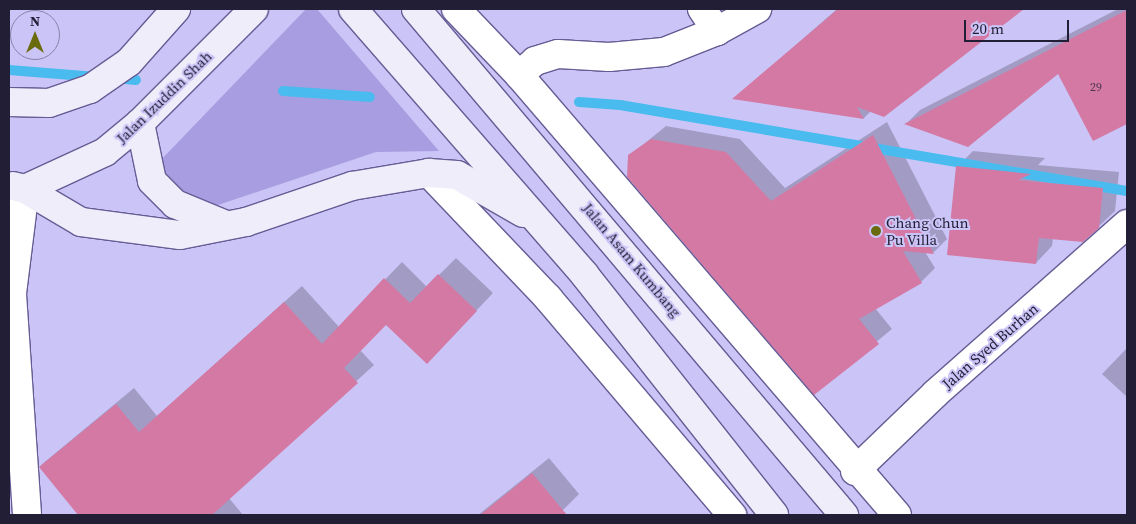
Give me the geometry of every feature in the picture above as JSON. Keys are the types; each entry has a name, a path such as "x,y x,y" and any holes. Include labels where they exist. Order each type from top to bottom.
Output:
{"main road":[{"path":"9,102 49,103 90,89 129,62 176,9"},
{"name":"Jalan Izuddin Shah","path":"17,187 105,152 140,123 254,9"},
{"path":"352,9 498,172 536,220 584,274 774,515"},
{"name":"Jalan Asam Kumbang","path":"416,9 533,142 803,463 844,515"},
{"path":"140,123 152,181 175,204 226,225"},
{"path":"17,187 81,222 180,235 226,225 352,186 429,173 457,175 536,220"}],"street":[{"path":"456,9 519,75 855,471 897,515"},
{"path":"702,9 717,31"},
{"path":"519,75 536,61 558,54 609,57 664,52 717,31 757,9"},
{"path":"429,173 548,298 732,515"},
{"path":"17,187 12,294 13,391 27,515"},
{"name":"Jalan Syed Burhan","path":"855,471 936,393 1127,224"}],"shaded area":[{"path":"306,9 317,9 439,151 376,152 218,205 176,193 159,162"}],"building":[{"path":"838,9 1024,9 884,117 857,107 864,119 732,99"},
{"path":"1127,10 1127,124 1093,141 1058,74 968,147 904,124"},
{"path":"873,135 934,254 903,251 922,283 859,319 879,344 814,395 627,177 628,155 651,139 726,152 771,201"},
{"path":"956,166 1031,174 1018,180 1103,188 1099,228 1083,242 1039,238 1036,264 947,255"},
{"path":"438,274 477,311 427,364 386,325 344,368 358,383 212,515 78,515 39,467 116,404 139,432 284,302 322,344 384,278 410,303"},
{"path":"532,473 567,515 480,515"}],"waterway":[{"path":"9,70 97,77"},
{"path":"114,78 136,80"},
{"path":"283,91 370,97"},
{"path":"579,102 620,105 1127,191"}],"place":[{"name":"Chang Chun Pu Villa","path":"876,231"}]}
